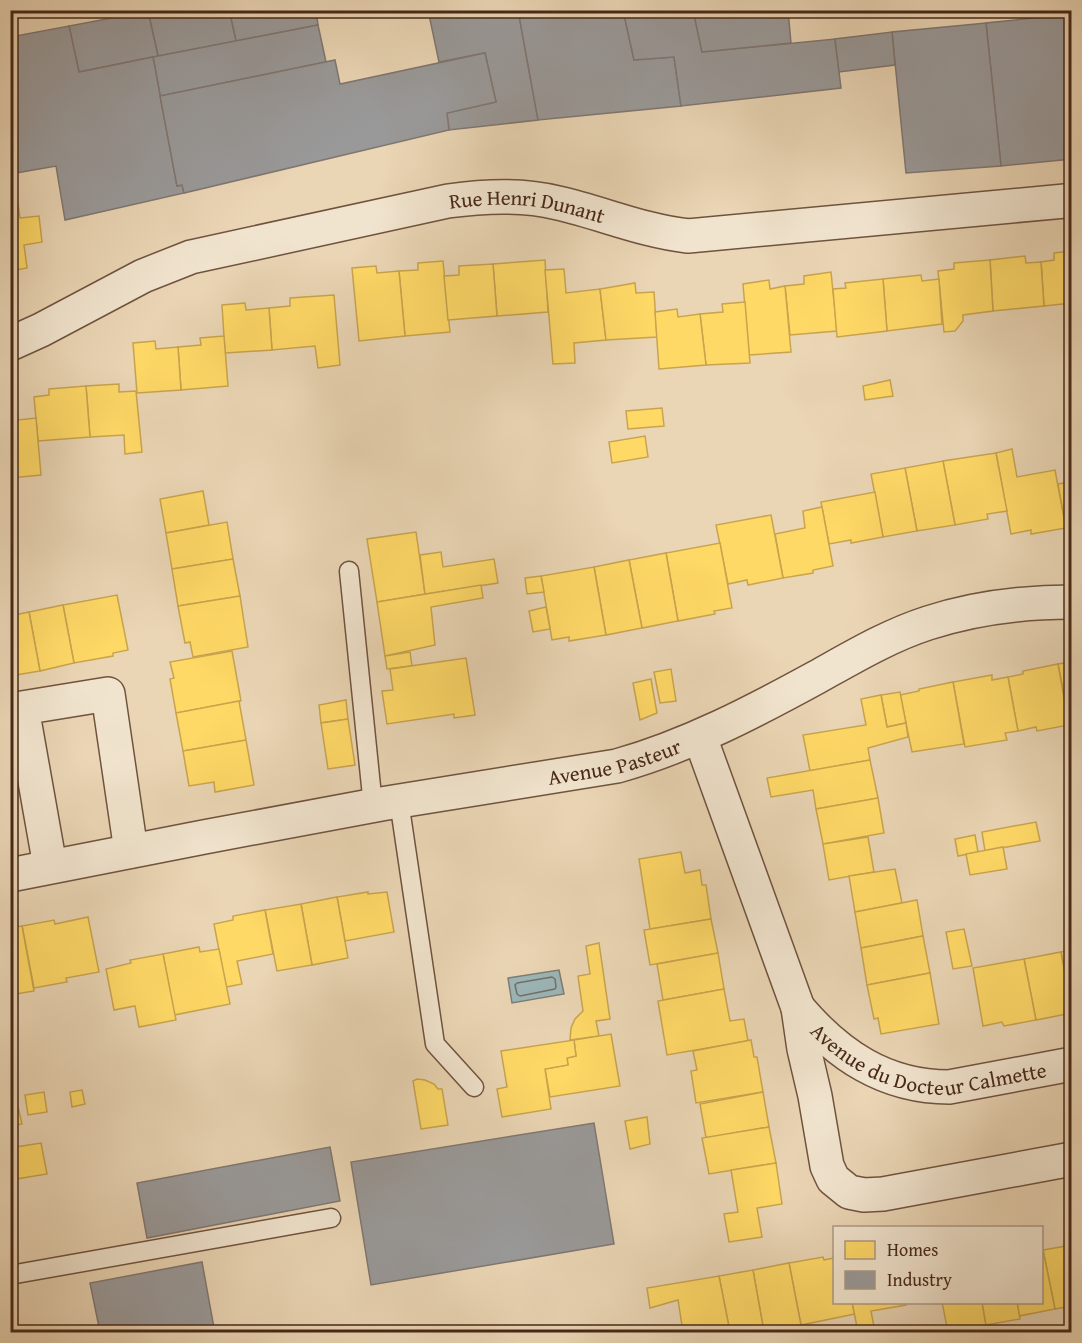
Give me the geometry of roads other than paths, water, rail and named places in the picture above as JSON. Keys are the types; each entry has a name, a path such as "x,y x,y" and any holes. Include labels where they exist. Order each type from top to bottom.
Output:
{"street":[{"name":"Rue Henri Dunant","path":"10,344 143,276 191,257 418,206 476,198 513,197 557,202 652,230 688,236 1065,201"},
{"name":"Avenue Pasteur","path":"10,875 386,804 618,766 700,737 867,648 928,623 989,608 1071,602"},
{"path":"50,866 22,708 108,693 131,851"},
{"name":"Avenue du Docteur Calmette","path":"700,737 798,1008 827,1166 833,1179 849,1192 864,1195 883,1194 1071,1159"},
{"name":"Avenue du Docteur Calmette","path":"798,1008 832,1043 849,1056 866,1067 913,1083 949,1087 1071,1064"}],"lane":[{"path":"349,571 386,804 435,1044 474,1088"},
{"path":"10,1275 331,1218"}],"water":[{"path":"559,970 564,994 512,1003 508,978"}]}
